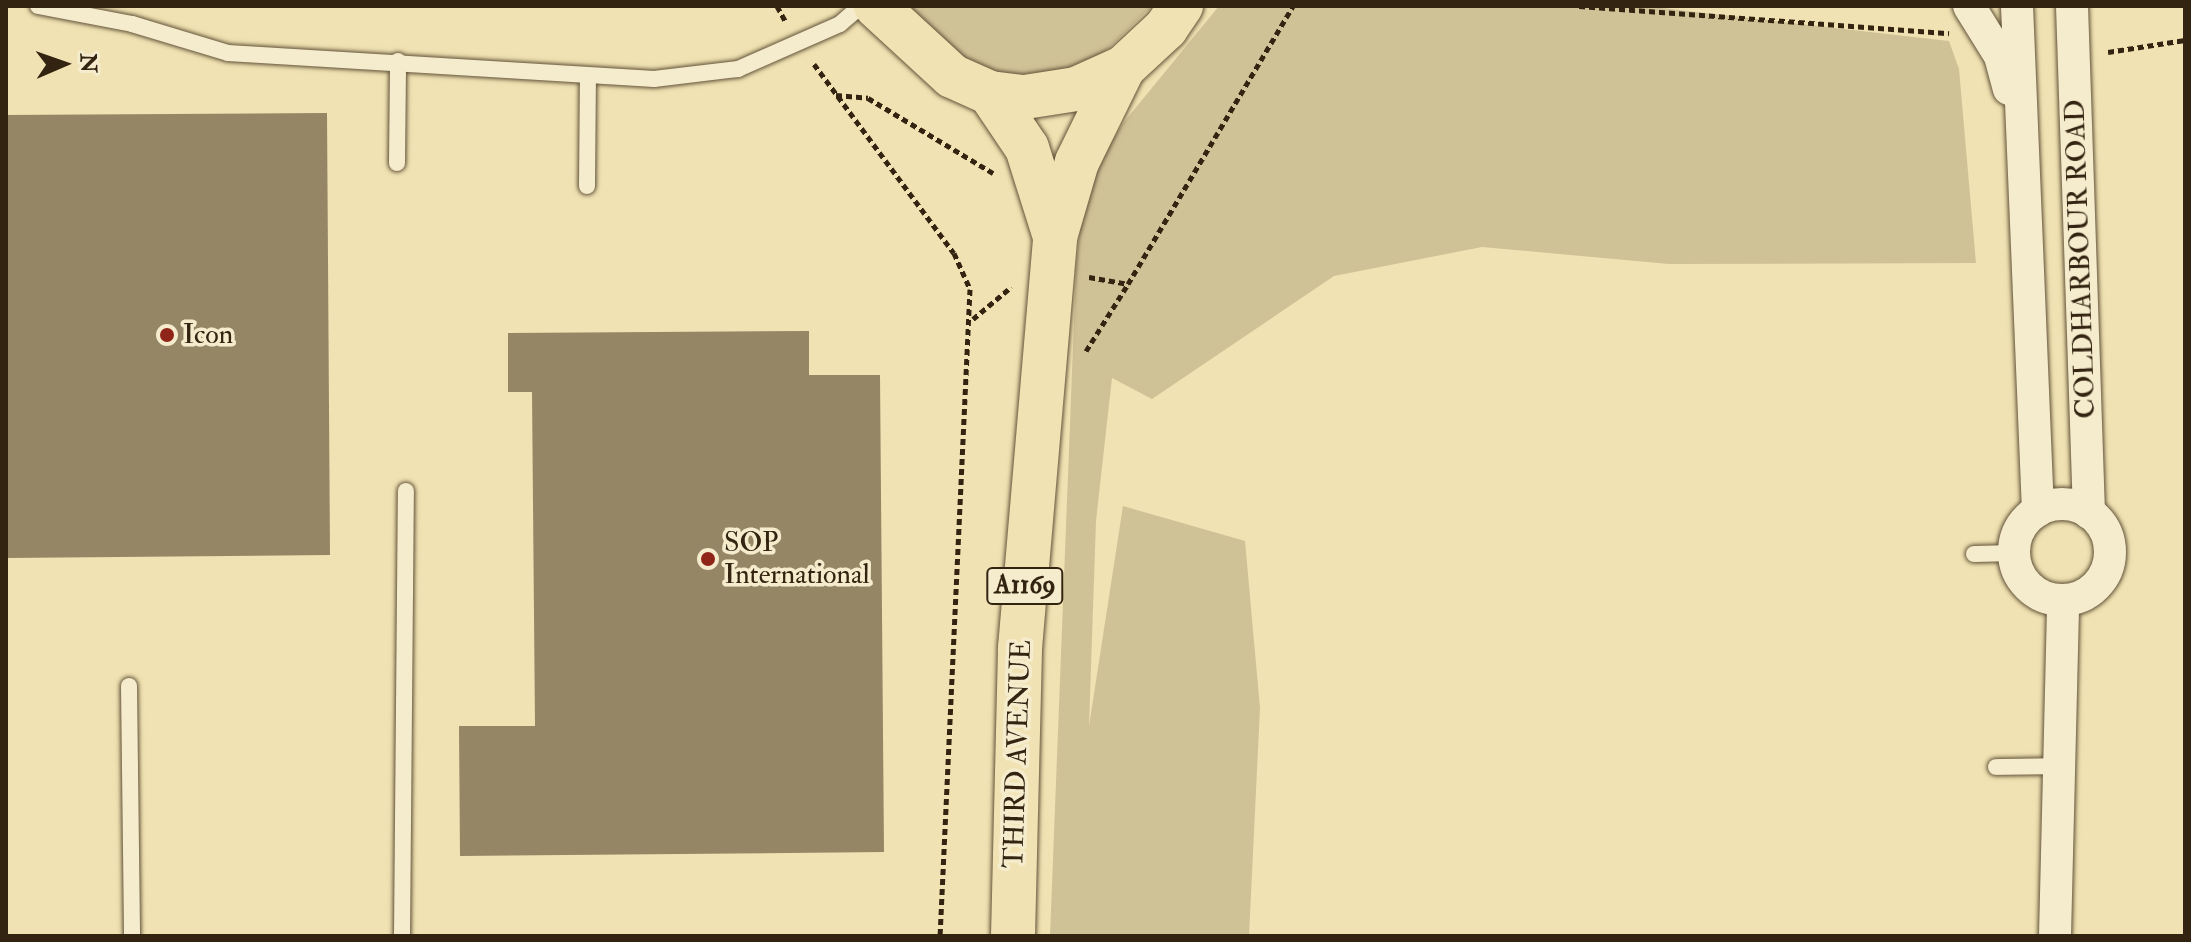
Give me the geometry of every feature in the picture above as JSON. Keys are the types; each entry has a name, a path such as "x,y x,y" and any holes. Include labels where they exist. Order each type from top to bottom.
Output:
{"main road":[{"path":"876,6 952,76 990,93 1025,97 1076,89 1123,68 1166,28 1181,6"},
{"name":"THIRD AVENUE","path":"1013,936 1020,648 1055,237 1077,162 1123,68"},
{"name":"THIRD AVENUE","path":"990,93 1027,148 1055,237"}],"street":[{"name":"COLDHARBOUR ROAD","path":"2017,6 2038,511"},
{"name":"COLDHARBOUR ROAD","path":"2063,600 2093,590 2109,562 2107,533 2089,513 2072,6"},
{"name":"COLDHARBOUR ROAD","path":"1966,20 2000,56 2023,139"},
{"path":"2055,936 2063,600 2034,592 2016,568 2014,553 2020,528 2038,511 2064,504 2089,513"}],"lane":[{"path":"38,6 132,24 228,53 654,79 738,69 840,24 861,6"},
{"path":"397,163 398,61"},
{"path":"587,186 588,76"},
{"path":"402,936 406,491"},
{"path":"1974,554 2014,553"},
{"path":"129,686 132,936"},
{"path":"1996,767 2058,766"}],"path":[{"path":"777,6 780,14"},
{"path":"1077,365 1293,6"},
{"path":"1579,6 1966,20"},
{"path":"2108,52 2156,41 2185,40"},
{"path":"818,72 954,253 970,289 972,320 953,603 940,936"},
{"path":"835,95 868,98 1003,182"},
{"path":"1082,275 1128,284"},
{"path":"972,320 1023,277"}],"shaded area":[{"path":"899,6 1152,6 1097,59 1060,73 1017,75 982,70 942,52"},
{"path":"1219,6 1644,6 1949,41 1959,69 1976,263 1669,264 1482,247 1334,276 1152,399 1112,378 1096,521 1089,726 1123,506 1245,541 1260,708 1249,936 1050,936 1076,270 1084,185 1124,122"}],"building":[{"name":"Icon","path":"327,113 330,555 6,558 6,115"},
{"name":"SOP International","path":"809,331 809,375 880,375 884,852 460,856 459,726 535,726 532,392 508,392 508,333"}],"place":[{"name":"Icon","path":"167,335"},
{"name":"SOP International","path":"708,559"}]}
